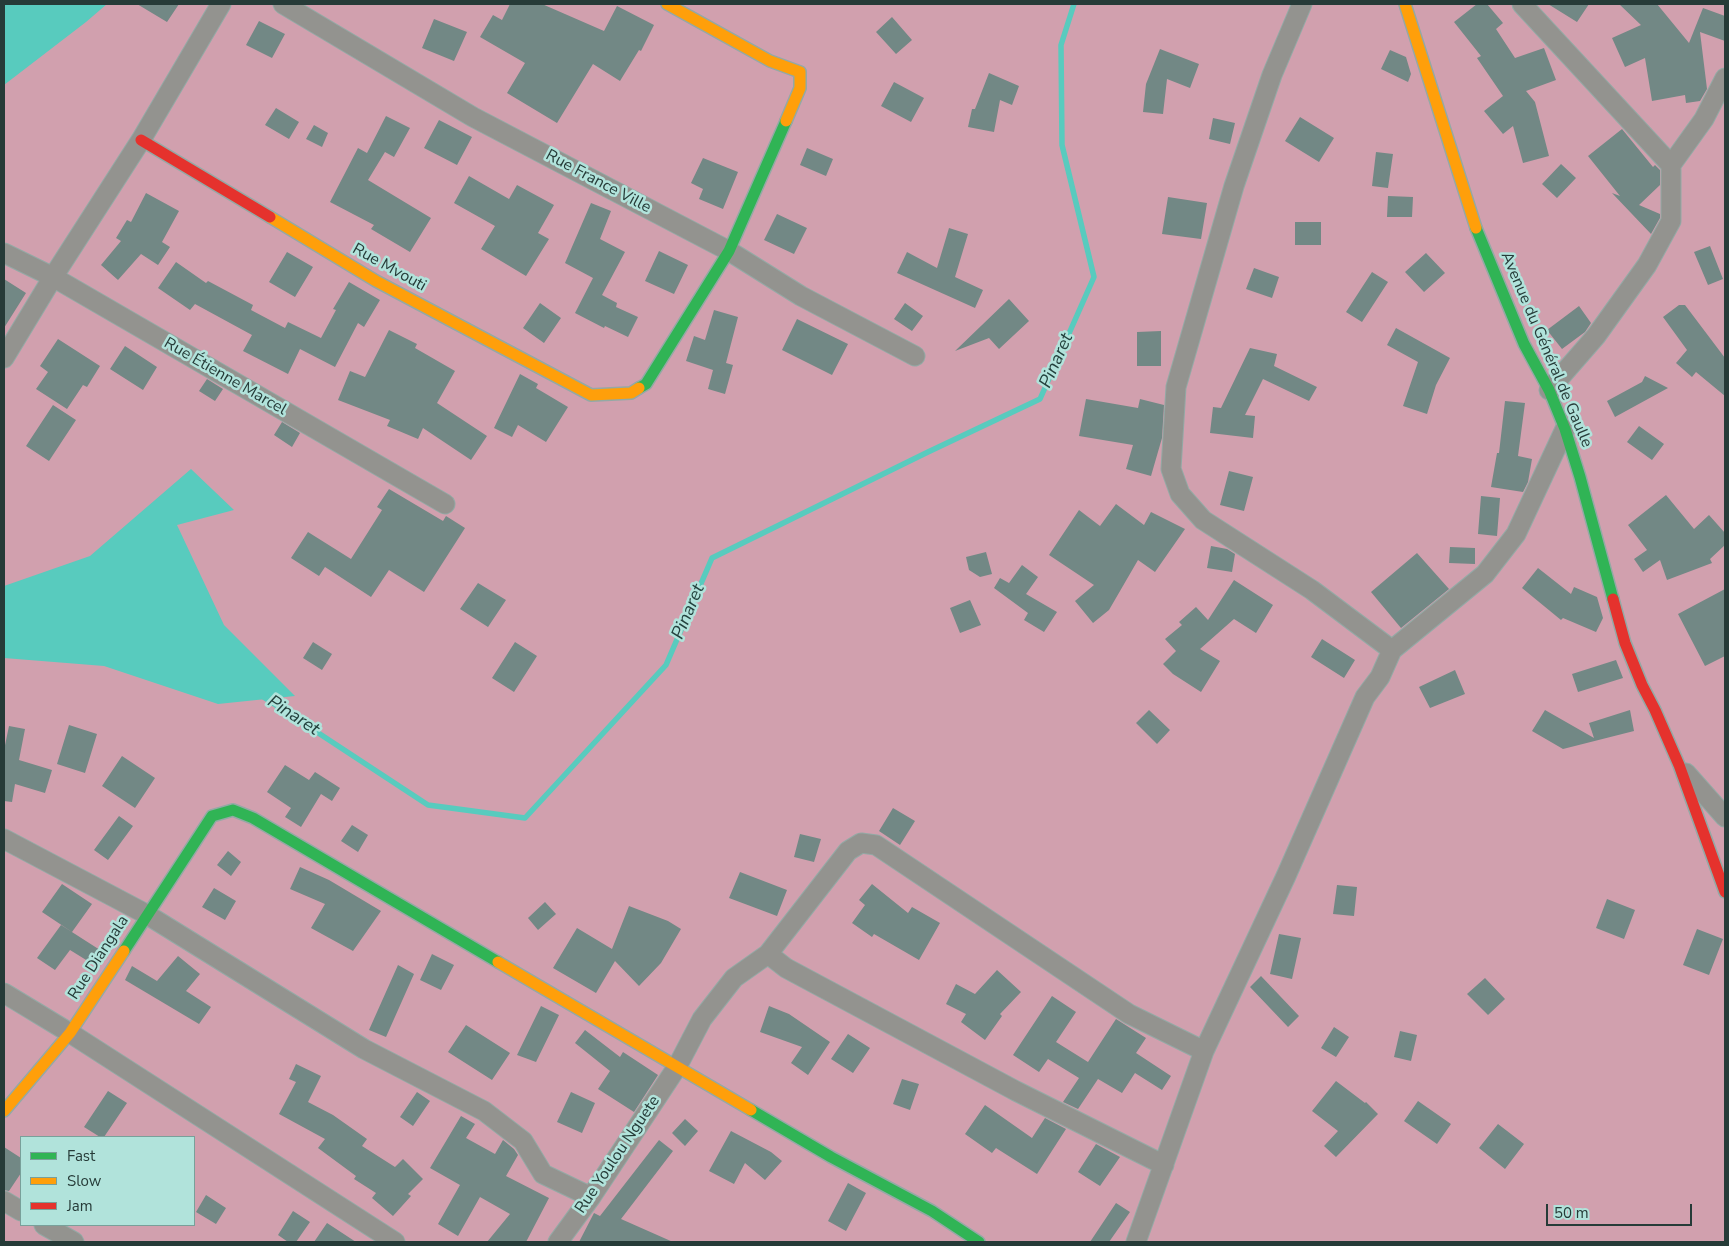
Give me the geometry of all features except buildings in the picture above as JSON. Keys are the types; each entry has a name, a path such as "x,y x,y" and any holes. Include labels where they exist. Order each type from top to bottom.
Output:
{"street":[{"path":"4,358 53,277 141,140 222,4"},
{"name":"Rue France Ville","path":"283,4 473,117 729,251 801,296 915,356"},
{"path":"667,4 770,61 800,72 800,88 729,251"},
{"path":"1302,4 1272,75 1234,186 1176,387 1171,469 1180,494 1203,520 1312,590 1392,650"},
{"name":"Avenue du Général de Gaulle","path":"1405,4 1475,226 1524,344 1549,390 1565,429 1580,477 1625,644 1678,765 1725,892"},
{"path":"1522,4 1671,165"},
{"path":"1549,390 1596,336 1647,265 1670,221 1671,165 1704,119 1725,78"},
{"name":"Rue Mvouti","path":"141,140 376,281 590,395 631,393 646,384 729,251"},
{"name":"Rue Étienne Marcel","path":"4,253 53,277 445,504"},
{"path":"1136,1242 1204,1051 1286,876 1365,697 1380,677 1392,650 1485,574 1516,534 1565,429"},
{"path":"1678,765 1725,817"},
{"name":"Rue Diangala","path":"4,1111 70,1033 146,914 212,816 233,810 253,818 677,1067"},
{"path":"4,839 146,914 364,1049 484,1111 523,1141 543,1174 591,1197"},
{"name":"Rue Youlou Nguete","path":"558,1242 591,1197 677,1067 702,1019 734,978 768,954 848,852 861,843 876,845 1129,1014 1204,1051"},
{"path":"768,954 786,968 1016,1091 1164,1165"},
{"path":"4,994 70,1033 395,1242"},
{"path":"677,1067 831,1157 932,1211 979,1242"},
{"path":"4,1201 20,1210"},
{"path":"46,1226 74,1242"}],"shaded area":[{"path":"4,4 1725,4 1725,1242 4,1242"}],"water":[{"path":"4,4 107,4 4,85"},
{"path":"191,469 234,510 177,525 224,625 295,696 218,704 104,666 4,658 4,586 90,556"}],"waterway":[{"name":"Pinaret","path":"262,696 428,805 525,818 666,665 712,558 1040,399 1094,277 1062,145 1061,45 1074,4"}],"traffic: fast":[{"path":"639,388 646,384 729,251 786,121"},
{"path":"1476,228 1524,344 1549,390 1565,429 1613,599"},
{"path":"124,951 212,816 233,810 253,818 498,962"},
{"path":"751,1110 831,1157 932,1211 979,1242"}],"traffic: slow":[{"path":"667,4 770,61 800,72 800,88 786,121"},
{"path":"1405,4 1476,228"},
{"path":"270,217 376,281 591,395 631,393 639,388"},
{"path":"4,1111 70,1033 124,951"},
{"path":"498,962 751,1110"}],"traffic: jam":[{"path":"141,140 270,217"},
{"path":"1613,599 1625,643 1679,765 1725,892"}]}
